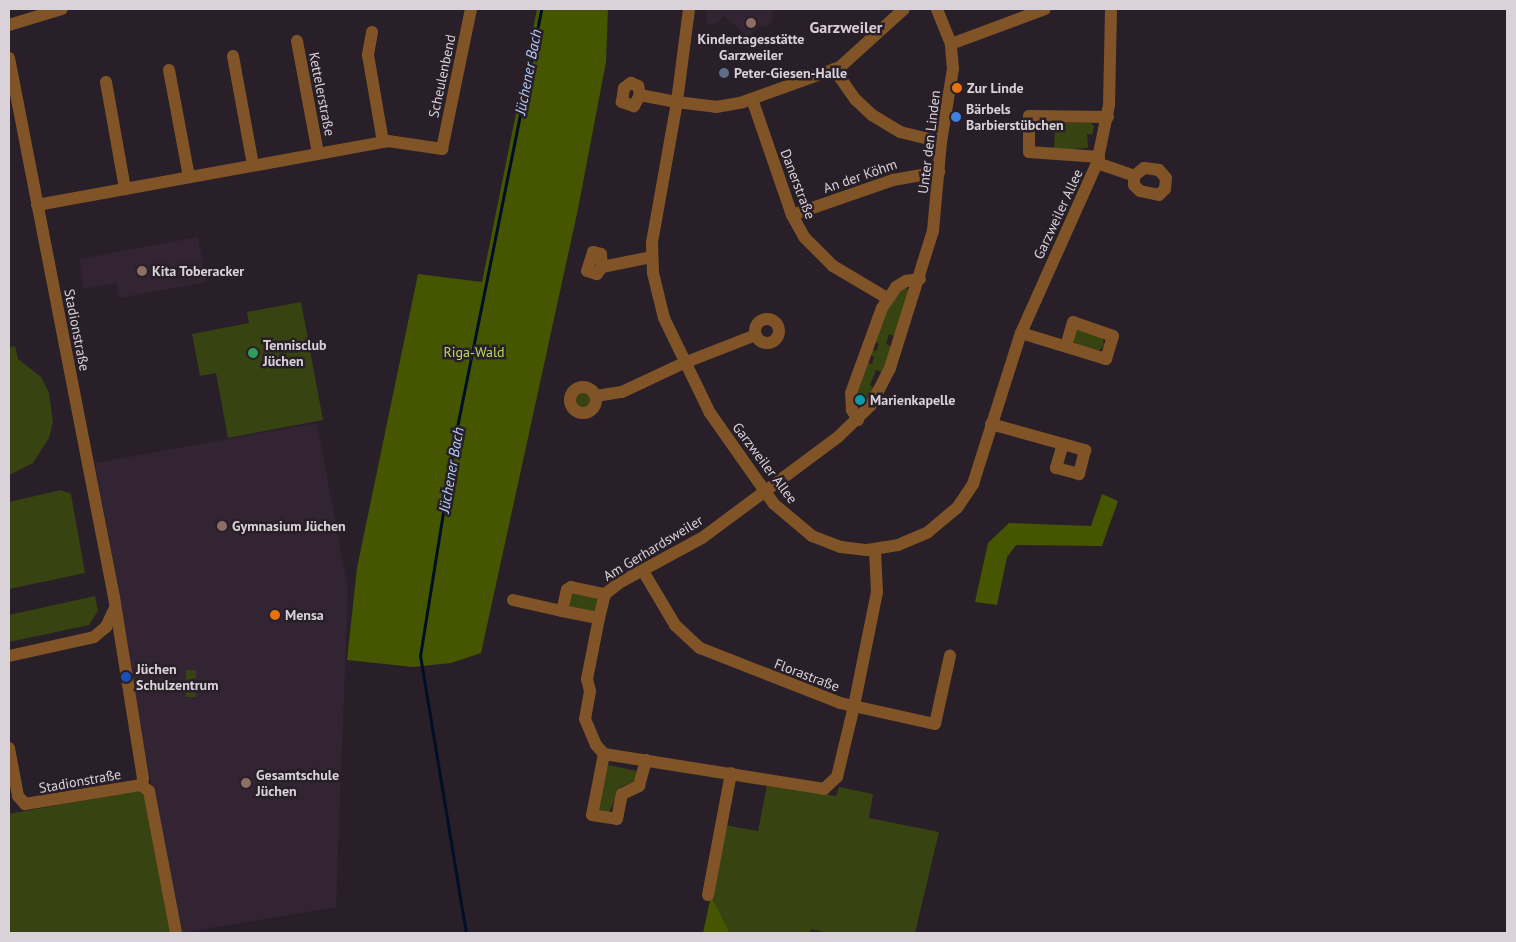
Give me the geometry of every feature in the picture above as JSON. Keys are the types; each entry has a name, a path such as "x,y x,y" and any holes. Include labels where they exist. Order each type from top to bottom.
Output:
{"street":[{"path":"9,25 62,9"},
{"name":"Scheulenbend","path":"442,149 471,9"},
{"name":"Garzweiler Allee","path":"689,9 677,102 656,213 652,257 660,303 684,362 721,430 764,491 793,523 812,536 841,547 875,550 918,538 957,508 977,474 991,424 1021,333 1098,160 1108,117 1111,9"},
{"path":"640,95 716,107 752,99 834,69 853,56 904,9"},
{"name":"Unter den Linden","path":"764,491 858,420 885,382 920,279 933,231 941,142 952,80 951,44 937,9"},
{"path":"951,44 1045,9"},
{"path":"372,32 368,55 383,142"},
{"name":"Kettelerstraße","path":"297,41 318,153"},
{"path":"233,56 254,165"},
{"name":"Stadionstraße","path":"9,58 114,607 143,779 141,785 27,805 18,796 9,748"},
{"path":"834,69 867,112 900,132 941,142"},
{"path":"169,70 189,177"},
{"path":"106,82 125,189"},
{"name":"Danerstraße","path":"752,99 792,215 809,244 826,260 887,298"},
{"name":"Garzweiler Allee","path":"1108,117 1029,116 1029,152 1098,160 1134,176"},
{"name":"Kettelerstraße","path":"37,205 383,142 406,141 442,149"},
{"name":"An der Köhm","path":"792,215 893,180 939,172"},
{"path":"602,267 652,257"},
{"path":"858,420 851,406 852,388 887,298 901,283 920,279"},
{"path":"1021,333 1066,346"},
{"path":"596,396 622,392 684,362 756,335"},
{"path":"991,424 1063,444"},
{"name":"Am Gerhardsweiler","path":"562,611 567,590 571,587 605,594 690,546 764,491"},
{"path":"646,760 640,785 621,796 616,820 592,815 604,754 646,760 731,773 812,788 828,788 837,777 854,706 877,592 875,550"},
{"name":"Florastraße","path":"643,572 675,625 700,648 824,698 935,724 950,656"},
{"name":"Am Gerhardsweiler","path":"604,754 585,719 590,691 586,679 605,594"},
{"path":"513,600 600,618"},
{"path":"9,656 88,639 103,631 114,607"},
{"path":"103,631 122,658"},
{"path":"708,895 731,773"},
{"path":"141,785 149,793 176,933"}],"shaded area":[{"name":"Kindertagesstätte Garzweiler","path":"706,9 772,9 773,22 762,27 760,25 748,38 724,15 717,23 707,24"},
{"name":"Kita Toberacker","path":"198,237 206,282 119,298 116,283 84,289 79,259"},
{"path":"317,423 348,589 336,907 180,933 127,658 123,615 95,463"}],"green space":[{"name":"Riga-Wald","path":"537,9 608,9 606,62 578,209 481,653 451,663 413,667 347,660 357,568 418,274 482,282"},
{"path":"1055,123 1091,123 1094,126 1092,135 1087,134 1088,148 1054,150"},
{"path":"904,287 909,290 897,337 889,334 886,344 893,347 883,372 876,370 870,385 875,389 861,406 857,405 856,392 865,362 872,364 874,357 868,354 870,349 876,351 879,344 872,341 895,293"},
{"name":"Tennisclub Jüchen","path":"301,302 323,420 228,438 216,373 200,376 192,334 249,323 247,312"},
{"path":"1082,328 1102,335 1104,345 1101,349 1096,351 1076,345 1073,340 1076,330"},
{"path":"15,346 18,359 41,377 49,393 53,422 49,438 33,463 9,475 9,347"},
{"path":"582,392 588,395 591,401 588,407 582,410 576,407 573,401 576,395"},
{"path":"61,490 71,494 85,573 9,589 9,502"},
{"path":"1102,494 1118,501 1102,546 1016,545 1007,557 997,605 975,602 988,543 1009,523 1091,526"},
{"path":"571,592 598,598 595,612 569,608"},
{"path":"95,596 98,611 89,625 9,642 9,615"},
{"path":"186,670 196,670 196,697 186,697"},
{"path":"608,765 637,771 638,781 620,787 609,813 598,810"},
{"path":"767,785 836,796 839,787 873,794 869,818 939,832 915,933 828,933 811,929 810,933 730,933 711,896 724,825 758,831"},
{"path":"139,790 147,797 173,933 9,933 9,814"},
{"path":"711,896 730,933 703,933"}],"waterway":[{"name":"Jüchener Bach","path":"466,933 420,656 455,437 541,9"}],"place":[{"name":"Kindertagesstätte Garzweiler","path":"751,23"},
{"name":"Peter-Giesen-Halle","path":"724,73"},
{"name":"Zur Linde","path":"957,88"},
{"name":"Bärbels Barbierstübchen","path":"956,117"},
{"name":"Kita Toberacker","path":"142,271"},
{"name":"Tennisclub Jüchen","path":"253,353"},
{"name":"Marienkapelle","path":"860,400"},
{"name":"Gymnasium Jüchen","path":"222,526"},
{"name":"Mensa","path":"275,615"},
{"name":"Jüchen Schulzentrum","path":"126,677"},
{"name":"Gesamtschule Jüchen","path":"246,783"}],"district":[{"name":"Garzweiler","path":"846,27"}]}
